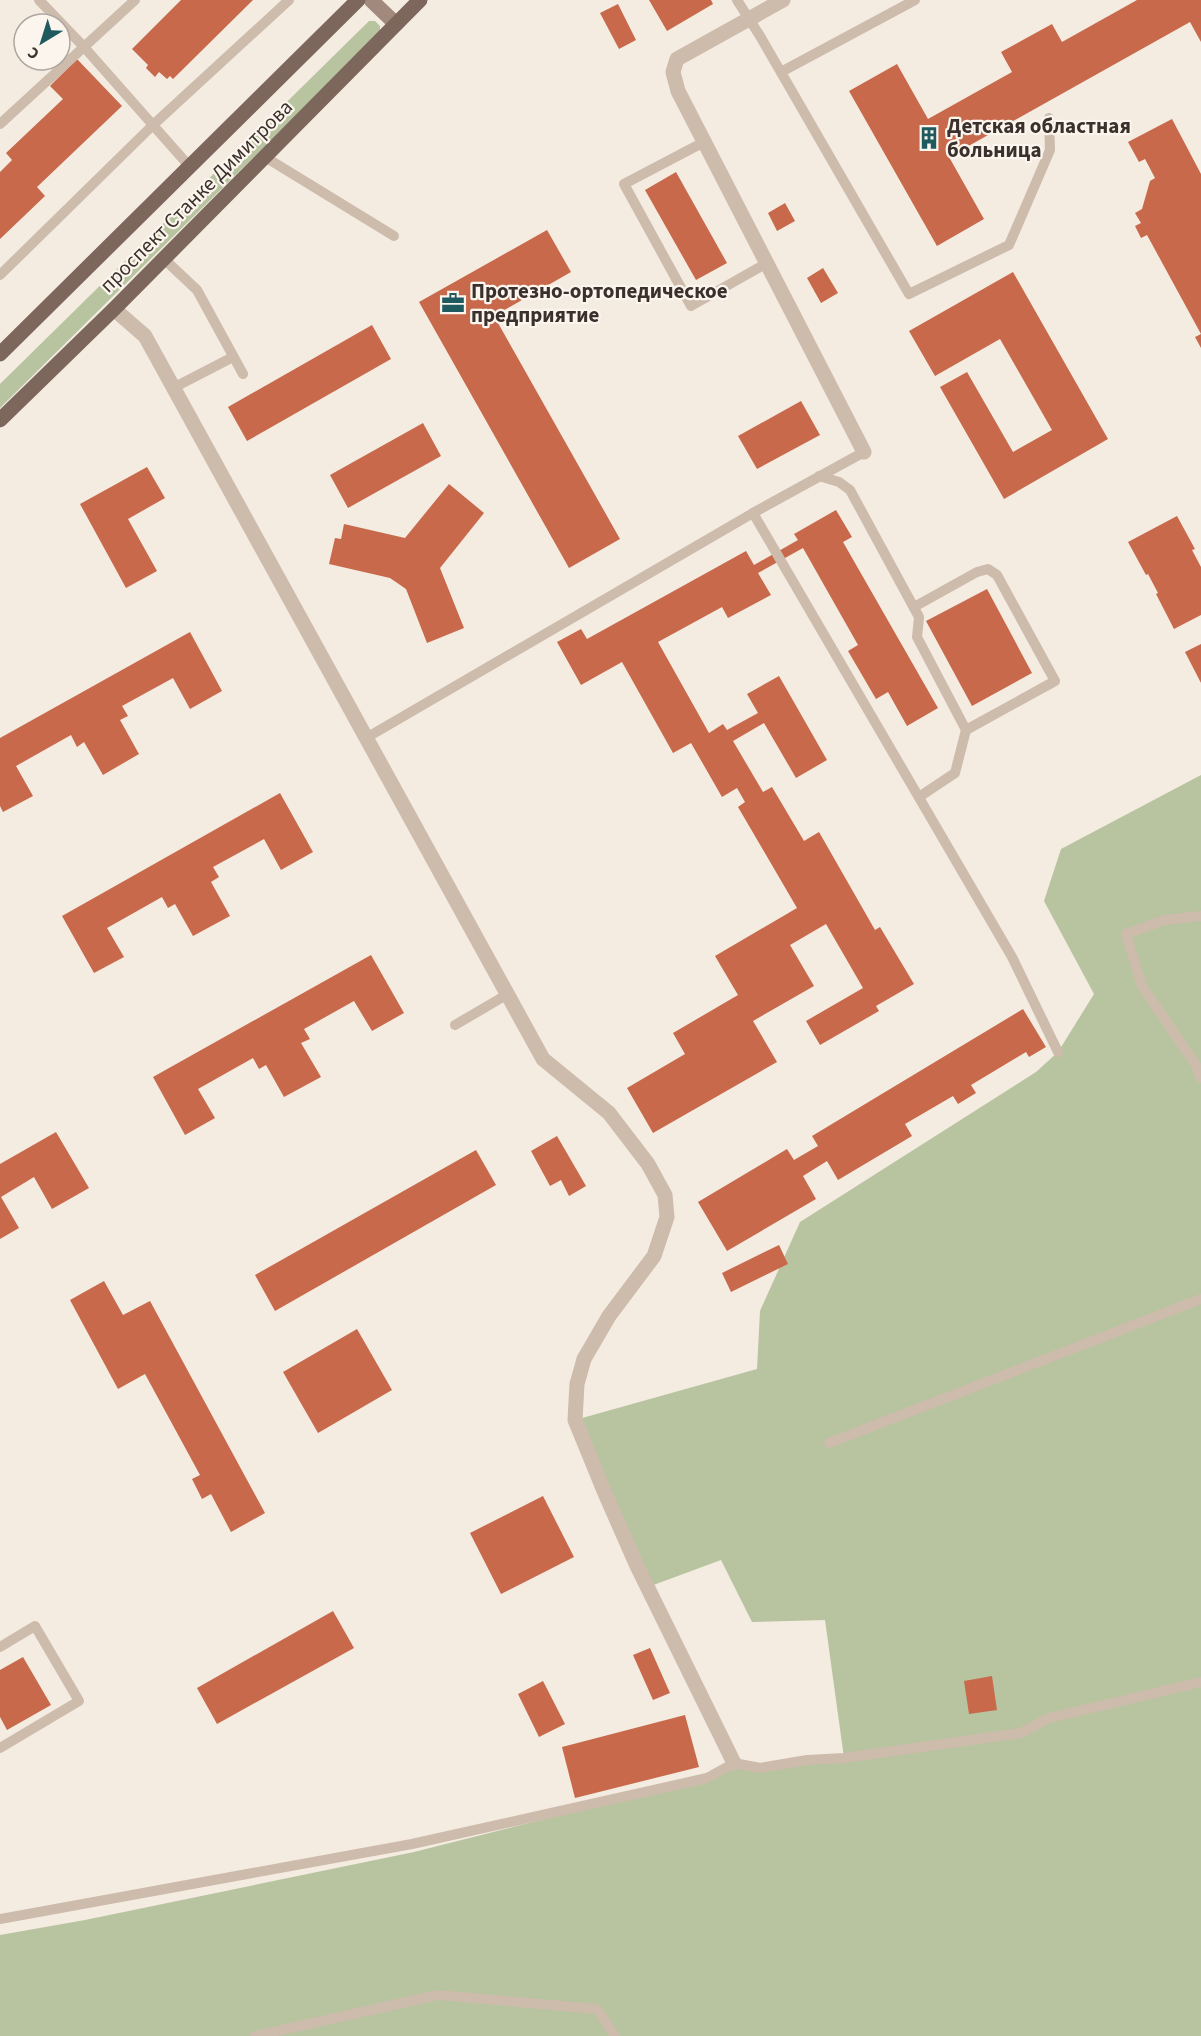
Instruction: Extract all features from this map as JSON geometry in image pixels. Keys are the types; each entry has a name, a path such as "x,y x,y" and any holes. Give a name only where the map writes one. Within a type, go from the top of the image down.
{"main road":[{"name":"проспект Станке Димитрова","path":"0,354 358,0"},
{"path":"371,0 396,24"},
{"name":"проспект Станке Димитрова","path":"0,420 164,259 420,0"}],"street":[{"path":"783,0 676,59 673,72 678,91 864,452"},
{"path":"114,309 145,336 543,1059 609,1113 648,1164 665,1195 667,1217 654,1256 609,1316 584,1359 578,1384 575,1420 638,1566 734,1763"}],"lane":[{"path":"39,0 84,47 190,167"},
{"path":"0,124 135,0"},
{"path":"0,275 153,125 289,0"},
{"path":"737,0 909,294 1009,245 1050,150 1049,118"},
{"path":"781,72 915,0"},
{"path":"704,142 624,184 691,306 767,263"},
{"path":"265,157 394,236"},
{"path":"164,259 197,290 243,374"},
{"path":"173,388 233,357"},
{"path":"366,738 753,513 864,452"},
{"path":"819,477 839,482 850,490 919,617 917,637 966,730 955,773 919,797"},
{"path":"753,513 1012,957 1058,1052"},
{"path":"914,607 977,572 988,569 997,575 1055,681 966,730"},
{"path":"1201,916 1165,920 1126,934 1142,986 1196,1065 1201,1078"},
{"path":"455,1025 508,994"},
{"path":"829,1443 1201,1299"},
{"path":"0,1647 35,1626 79,1701 0,1748"},
{"path":"0,1919 412,1844 707,1778 734,1763 760,1768 1021,1732 1049,1718 1201,1682"},
{"path":"255,2036 438,1995 597,2008 615,2036"}],"green space":[{"path":"369,21 375,21 380,26 380,32 0,408 0,384"},
{"path":"1201,775 1201,2036 0,2036 0,1935 85,1920 414,1852 707,1778 734,1763 760,1768 844,1758 825,1620 752,1622 721,1560 648,1587 575,1420 757,1369 760,1311 800,1222 1036,1072 1058,1052 1094,994 1044,901 1061,849"}],"building":[{"path":"181,0 253,0 173,79 170,76 167,79 159,72 155,77 146,68 148,65 132,49"},
{"path":"649,0 711,0 713,4 667,31"},
{"name":"Детская областная больница","path":"1137,0 1201,0 1201,42 1190,22 949,157 984,219 937,246 849,91 897,64 928,119 1012,72 1001,52 1052,24 1062,42"},
{"path":"618,4 636,40 619,49 600,13"},
{"path":"77,59 122,106 37,187 45,196 0,239 0,172 12,160 6,153 63,99 50,86 64,72 72,72 72,64"},
{"path":"1172,119 1201,174 1201,334 1147,235 1141,238 1135,226 1141,223 1135,213 1142,209 1150,181 1155,178 1145,159 1139,162 1128,142"},
{"path":"676,172 727,263 696,280 645,190"},
{"path":"785,203 795,221 777,231 768,213"},
{"path":"547,230 571,272 494,316 620,539 569,568 419,302"},
{"path":"823,268 838,293 821,303 807,278"},
{"path":"1013,272 1108,439 1004,499 940,387 967,372 1013,452 1052,430 1000,339 935,376 909,331"},
{"path":"372,325 391,359 247,441 228,407"},
{"path":"1201,334 1201,348 1195,337"},
{"path":"801,401 820,435 757,469 738,436"},
{"path":"423,423 441,456 348,508 330,475"},
{"path":"147,467 165,498 128,519 157,571 126,588 80,504"},
{"path":"449,484 484,513 440,568 464,628 427,643 406,589 390,578 329,564 335,538 341,539 344,524 405,538"},
{"path":"836,510 852,537 843,542 938,708 907,726 888,692 876,699 848,651 858,645 803,548 758,573 771,595 728,618 722,607 658,642 709,733 723,724 727,730 758,713 747,694 779,676 827,760 796,778 764,723 733,741 763,792 772,787 804,841 819,832 875,930 880,927 914,984 876,1006 879,1011 820,1045 806,1021 863,988 826,924 790,945 814,986 753,1021 777,1062 653,1133 627,1088 685,1054 673,1033 738,995 715,956 797,908 738,807 745,802 737,788 722,797 691,743 673,753 622,662 581,685 557,642 581,629 587,639 746,551 754,565 798,540 794,534"},
{"path":"1177,516 1195,549 1192,550 1201,567 1201,615 1174,629 1148,574 1146,575 1128,542"},
{"path":"987,589 1032,673 972,706 926,621"},
{"path":"190,632 222,691 190,709 173,678 122,706 128,716 120,720 139,754 103,775 84,742 77,747 71,735 16,766 33,796 3,812 0,806 0,738"},
{"path":"1201,644 1201,683 1185,652"},
{"path":"280,793 313,852 281,870 264,839 213,867 219,877 211,882 230,916 193,936 175,904 168,908 162,897 107,928 124,957 94,973 62,916"},
{"path":"371,955 404,1013 372,1031 354,1001 304,1029 310,1039 301,1043 321,1077 284,1097 266,1065 259,1069 253,1058 198,1089 215,1118 185,1135 153,1077"},
{"path":"1023,1009 1046,1047 1029,1057 1026,1052 971,1085 976,1093 958,1104 953,1096 905,1124 912,1136 838,1180 827,1161 803,1176 816,1199 727,1251 698,1202 787,1149 794,1160 818,1146 812,1136"},
{"path":"56,1132 89,1188 52,1209 34,1177 1,1197 19,1228 0,1239 0,1164"},
{"path":"557,1136 586,1186 569,1196 561,1180 550,1186 531,1151"},
{"path":"476,1150 496,1185 275,1311 255,1275"},
{"path":"779,1245 788,1264 731,1292 722,1273"},
{"path":"104,1281 123,1315 150,1301 265,1513 231,1532 211,1494 202,1499 192,1479 200,1475 145,1374 118,1389 70,1300"},
{"path":"357,1329 392,1390 318,1433 283,1372"},
{"path":"543,1496 574,1557 501,1594 470,1533"},
{"path":"333,1611 354,1648 217,1724 197,1688"},
{"path":"650,1648 670,1693 653,1700 633,1655"},
{"path":"23,1657 51,1705 7,1730 0,1717 0,1670"},
{"path":"992,1676 997,1710 969,1714 964,1681"},
{"path":"543,1681 565,1724 539,1737 518,1694"},
{"path":"685,1715 699,1767 575,1798 562,1747"}],"place":[{"name":"Детская областная больница","path":"929,138"},
{"name":"Протезно-ортопедическое предприятие","path":"453,303"}]}
